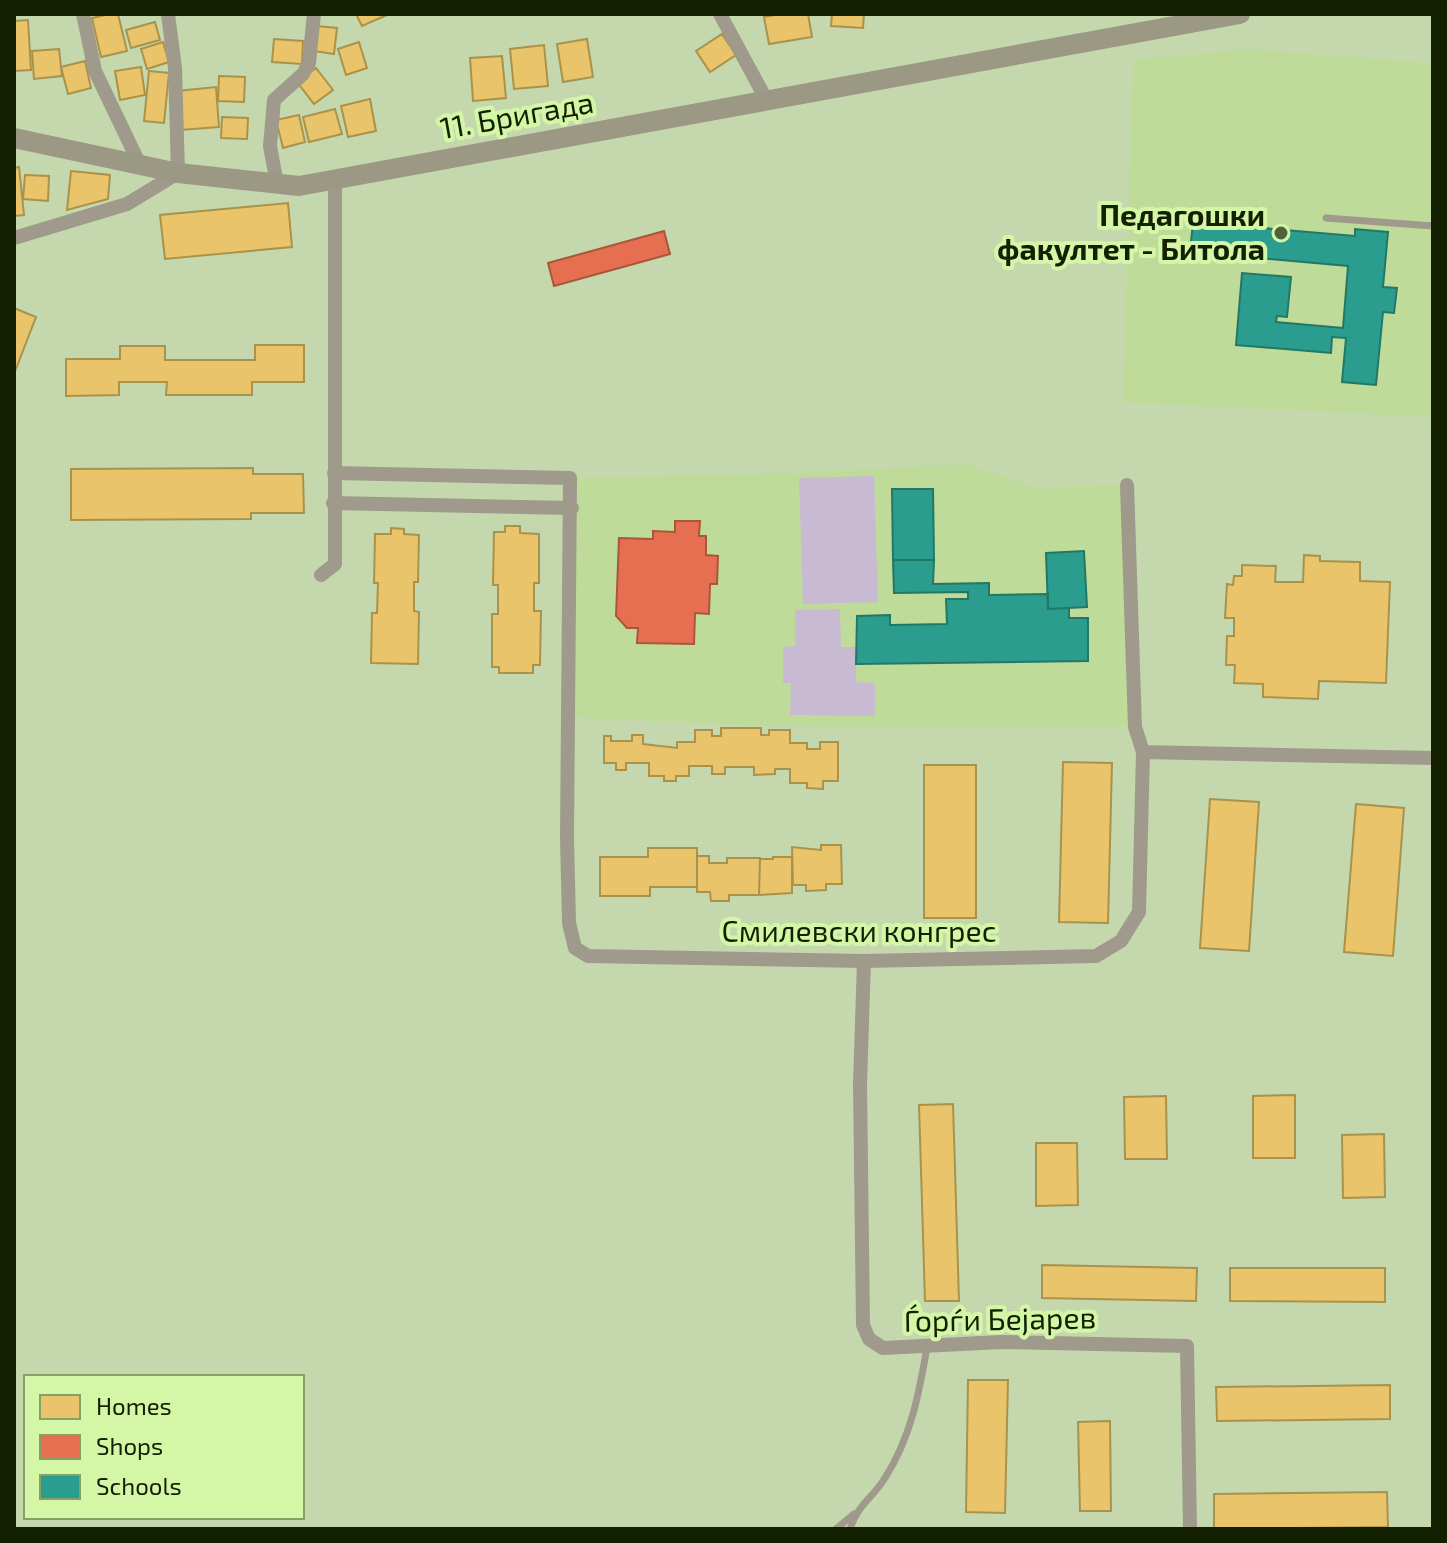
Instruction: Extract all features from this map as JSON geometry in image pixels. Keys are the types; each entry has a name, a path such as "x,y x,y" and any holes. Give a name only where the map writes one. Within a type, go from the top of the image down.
{"main road":[{"name":"11. Бригада","path":"14,138 178,173 299,186 767,101 1179,19 1240,14"}],"street":[{"path":"83,14 95,71 140,165"},
{"path":"14,238 127,204 178,173 175,68 168,14"},
{"path":"277,184 270,146 274,100 303,74 309,63 314,14"},
{"path":"720,14 767,101"},
{"path":"321,575 335,564 335,179"},
{"name":"Смилевски конгрес","path":"334,473 570,478 567,837 569,923 575,948 588,956 864,961 1096,956 1121,941 1139,912 1143,752 1135,727 1127,485"},
{"path":"333,503 572,508"},
{"path":"1143,752 1433,758"},
{"name":"Ѓорѓи Бејарев","path":"864,961 860,1084 863,1325 869,1339 883,1348 1001,1342 1187,1346 1190,1529"}],"lane":[{"path":"1326,218 1433,226"},
{"path":"836,1529 885,1479 904,1442 917,1408 928,1346"},
{"path":"850,1529 855,1512"}],"shaded area":[{"name":"Педагошки факултет - Битола","path":"1248,49 1433,63 1433,417 1123,402 1133,60"},
{"path":"967,464 1034,487 1127,485 1135,727 772,726 568,717 570,478 776,474"},
{"path":"874,476 878,602 803,604 799,478"},
{"path":"840,609 841,647 856,647 856,682 875,683 875,716 790,715 791,683 783,683 783,647 795,646 795,610"}],"building: Homes":[{"path":"118,14 127,51 101,57 92,18"},
{"path":"356,14 387,14 387,15 362,26"},
{"path":"808,14 812,37 769,44 764,17"},
{"path":"832,14 864,14 863,28 831,26"},
{"path":"28,20 31,70 14,71 14,21"},
{"path":"155,22 160,40 131,48 126,30"},
{"path":"317,26 337,28 334,54 314,51"},
{"path":"722,34 736,55 710,72 696,51"},
{"path":"274,39 303,41 302,64 272,62"},
{"path":"587,39 593,77 563,82 557,44"},
{"path":"163,42 169,62 147,69 141,49"},
{"path":"359,42 367,68 346,75 338,49"},
{"path":"544,45 548,86 514,89 510,49"},
{"path":"59,49 62,76 34,79 32,51"},
{"path":"502,56 506,98 473,101 470,58"},
{"path":"85,61 91,88 68,94 61,67"},
{"path":"141,67 145,95 120,100 115,71"},
{"path":"316,68 333,90 314,104 297,82"},
{"path":"149,71 169,73 164,123 144,121"},
{"path":"219,76 245,77 244,102 218,101"},
{"path":"216,87 219,127 180,130 177,91"},
{"path":"370,99 376,131 348,137 341,106"},
{"path":"335,109 342,134 309,142 303,117"},
{"path":"299,115 305,142 283,148 276,120"},
{"path":"222,117 248,118 247,139 221,138"},
{"path":"19,167 24,215 14,216 14,168"},
{"path":"71,171 110,175 108,199 67,210"},
{"path":"25,175 49,176 48,201 23,199"},
{"path":"288,203 292,247 165,259 160,215"},
{"path":"14,308 36,317 14,374"},
{"path":"255,345 304,345 304,382 252,382 252,395 166,395 167,382 119,382 119,395 66,396 66,359 120,359 120,346 165,346 165,360 255,360"},
{"path":"253,468 253,474 303,474 304,513 251,513 251,519 71,520 71,469"},
{"path":"505,526 520,526 520,533 539,534 539,583 534,583 534,611 541,611 540,665 533,665 533,673 499,673 499,667 492,667 492,614 498,614 498,585 493,585 494,532 505,532"},
{"path":"391,528 404,529 404,534 419,535 418,582 414,582 414,611 419,612 418,664 371,663 372,613 377,613 378,583 374,583 375,534 391,534"},
{"path":"1304,555 1320,556 1320,561 1360,562 1360,581 1390,582 1386,683 1319,681 1318,699 1263,697 1263,684 1234,683 1235,665 1226,665 1227,636 1234,636 1234,618 1225,618 1227,584 1233,585 1234,576 1242,576 1242,565 1276,566 1275,582 1303,582"},
{"path":"721,728 761,728 761,735 769,735 769,730 790,730 790,743 807,743 807,749 820,749 820,742 838,742 838,781 823,781 823,789 807,788 807,783 790,783 790,769 775,769 775,774 754,775 754,767 725,767 725,774 712,774 712,766 689,766 689,776 676,776 676,781 664,781 664,776 649,776 649,763 626,763 626,770 616,770 616,763 604,763 604,736 611,736 611,741 632,741 632,735 643,735 643,744 677,748 677,742 695,742 695,730 712,730 712,736 721,736"},
{"path":"1063,762 1112,763 1108,923 1059,922"},
{"path":"924,765 976,765 976,918 924,918"},
{"path":"1210,799 1259,802 1249,951 1200,948"},
{"path":"1356,804 1404,808 1393,956 1344,952"},
{"path":"821,845 841,845 842,884 826,884 826,890 806,891 806,885 793,885 792,847 821,850"},
{"path":"648,848 697,848 697,887 650,887 650,896 600,896 600,857 648,857"},
{"path":"697,856 709,856 709,863 727,863 727,858 760,858 759,895 729,895 729,901 711,901 710,892 697,892"},
{"path":"792,857 792,893 759,895 760,859"},
{"path":"1295,1095 1295,1158 1253,1158 1253,1096"},
{"path":"1166,1096 1167,1159 1125,1159 1124,1097"},
{"path":"953,1104 959,1301 925,1301 919,1105"},
{"path":"1384,1134 1385,1197 1343,1198 1342,1135"},
{"path":"1036,1143 1077,1143 1078,1205 1036,1206"},
{"path":"1042,1265 1197,1268 1196,1301 1042,1298"},
{"path":"1230,1268 1385,1268 1385,1302 1230,1301"},
{"path":"968,1380 1008,1380 1005,1513 966,1512"},
{"path":"1390,1385 1390,1419 1217,1421 1216,1387"},
{"path":"1110,1421 1111,1511 1080,1511 1078,1422"},
{"path":"1387,1492 1388,1527 1214,1529 1214,1494"}],"building: Shops":[{"path":"664,231 670,254 554,286 548,263"},
{"path":"675,521 700,521 699,536 706,536 706,555 718,556 717,584 710,584 709,614 695,613 694,644 637,643 638,628 627,628 616,616 619,538 653,539 653,531 675,532"}],"building: Schools":[{"path":"1193,222 1355,236 1355,229 1388,232 1383,287 1397,288 1394,313 1383,312 1376,385 1342,382 1346,338 1332,337 1331,353 1236,345 1242,273 1291,277 1287,317 1277,316 1276,322 1343,328 1348,266 1190,252"},
{"path":"892,489 933,489 934,560 893,560"},
{"path":"1084,551 1087,607 1048,609 1046,553"},
{"path":"893,560 934,560 933,584 989,583 989,595 1048,594 1048,609 1069,608 1069,618 1088,618 1088,661 856,664 857,616 890,615 890,625 947,624 946,599 968,599 968,592 894,593"}],"place":[{"name":"Педагошки факултет - Битола","path":"1281,233"}]}
